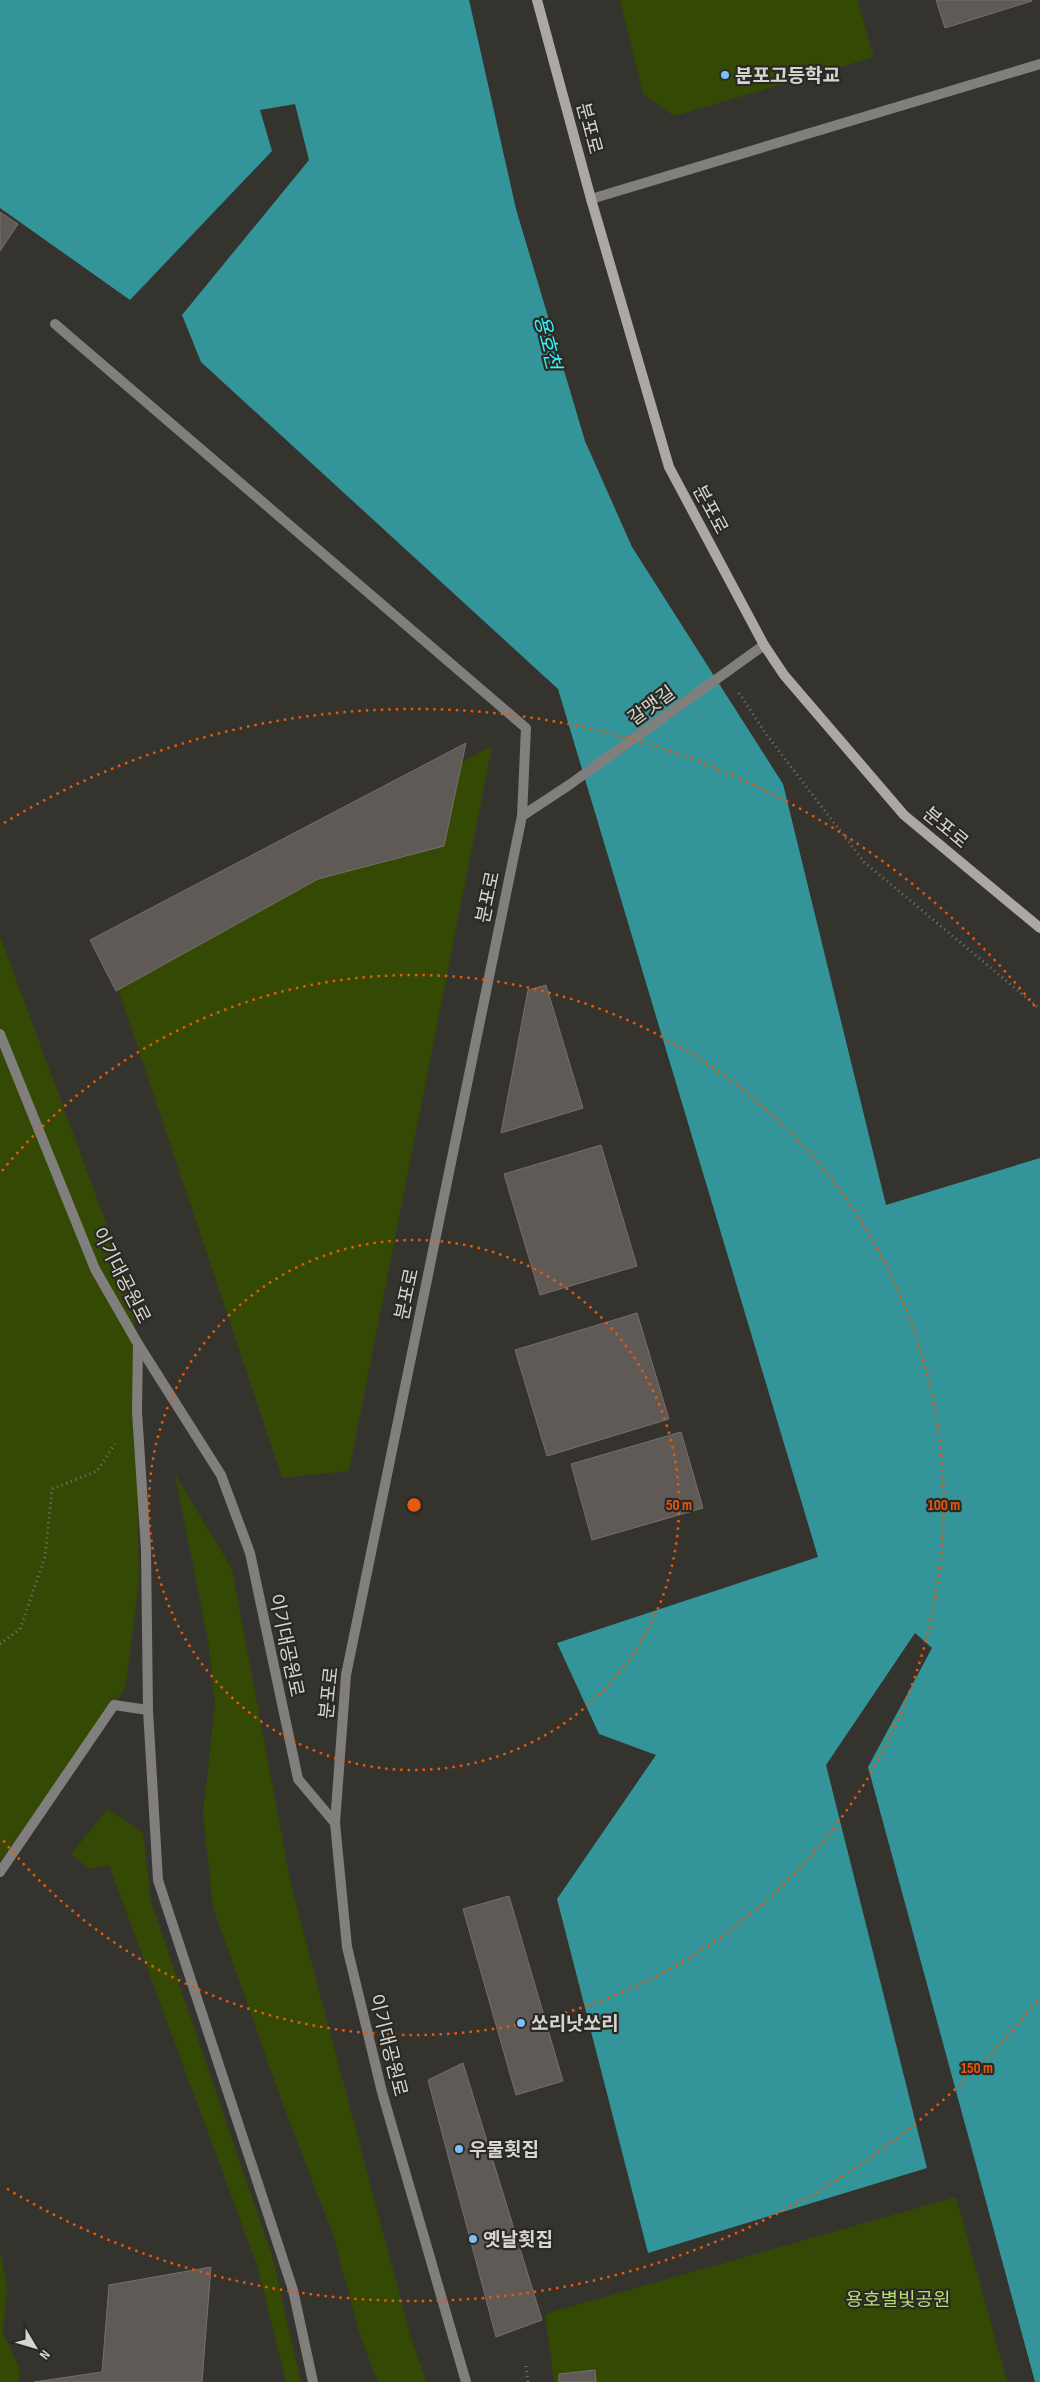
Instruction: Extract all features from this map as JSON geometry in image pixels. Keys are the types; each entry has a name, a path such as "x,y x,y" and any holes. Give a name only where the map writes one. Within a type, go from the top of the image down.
{"main road":[{"name":"분포로","path":"537,0 591,199 669,467 764,645 784,675 904,815 1040,928"}],"street":[{"path":"591,199 1040,64"},
{"name":"분포로","path":"55,324 526,728 522,816 346,1675 335,1823"},
{"name":"갈맷길","path":"522,816 764,645"},
{"name":"이기대공원로","path":"0,1034 95,1269 138,1344 221,1474 250,1553 298,1779 335,1823 347,1947 382,2092 466,2382"},
{"path":"138,1344 137,1412 146,1550 148,1710 158,1880 293,2290 313,2382"},
{"path":"0,1872 114,1706 148,1710"}],"path":[{"path":"726,673 766,734 864,862 1040,1008"},
{"path":"0,1644 20,1628 45,1557 52,1489 97,1471 137,1412"},
{"path":"526,2366 528,2382"}],"green space":[{"name":"분포고등학교","path":"620,0 857,0 874,57 674,116 643,94"},
{"path":"492,746 349,1471 282,1478 106,952"},
{"path":"0,936 134,1298 139,1583 125,1688 0,1861"},
{"path":"175,1474 232,1569 291,1885 411,2338 426,2382 378,2382 359,2332 334,2237 285,2110 213,1907 203,1815 215,1703 208,1640"},
{"path":"108,1809 143,1833 151,1902 272,2256 301,2382 286,2382 258,2268 109,1865 89,1869 71,1854"},
{"name":"용호별빛공원","path":"956,2197 1007,2382 554,2382 545,2314"},
{"path":"0,2250 7,2287 3,2333 19,2367 19,2382 0,2382"}],"water":[{"name":"용호천","path":"0,0 469,0 516,209 585,441 632,547 783,784 886,1205 1040,1158 1040,2382 1035,2382 868,1767 932,1648 915,1633 826,1765 927,2168 648,2253 557,1899 656,1755 599,1734 557,1643 818,1557 558,689 201,362 182,315 309,160 295,104 260,110 272,151 130,300 0,208"}],"building":[{"path":"936,0 1031,0 1032,1 945,28"},
{"path":"0,212 18,224 0,251"},
{"path":"466,743 444,846 318,879 116,991 90,940"},
{"path":"546,985 583,1108 501,1133 528,990"},
{"path":"601,1145 637,1266 540,1295 504,1174"},
{"path":"637,1313 669,1419 547,1456 515,1350"},
{"path":"681,1432 703,1508 592,1540 571,1464"},
{"name":"쏘리낫쏘리","path":"509,1896 563,2081 516,2095 463,1909"},
{"path":"463,2063 542,2320 496,2337 428,2080"},
{"path":"211,2267 202,2382 34,2382 102,2372 109,2285"},
{"path":"595,2370 596,2382 559,2382 559,2374"}],"place":[{"name":"분포고등학교","path":"725,75"},
{"name":"쏘리낫쏘리","path":"521,2023"},
{"name":"우물횟집","path":"459,2149"},
{"name":"옛날횟집","path":"473,2239"}]}
